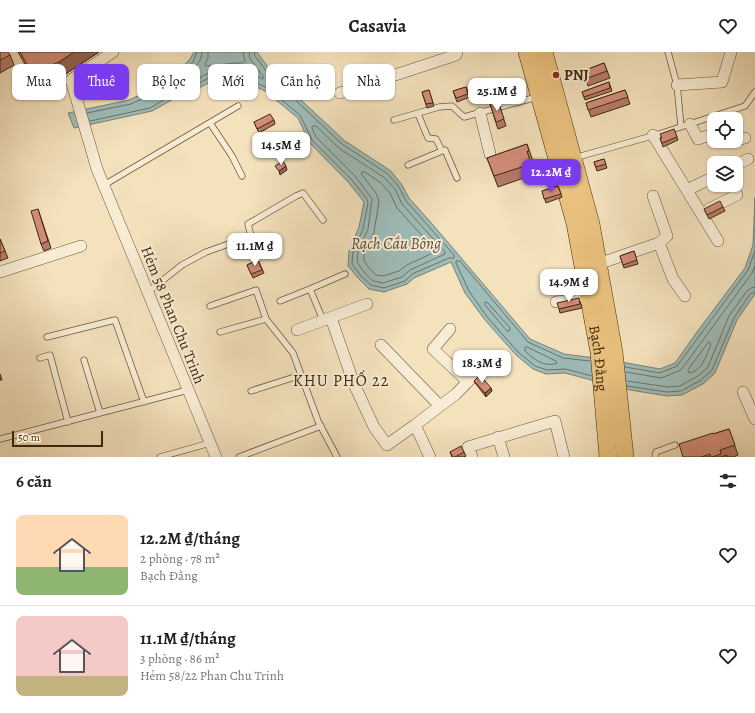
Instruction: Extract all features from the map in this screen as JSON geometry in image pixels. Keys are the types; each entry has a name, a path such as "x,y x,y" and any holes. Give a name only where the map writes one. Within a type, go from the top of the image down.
{"main road":[{"name":"Bạch Đằng","path":"527,52 575,224 589,297 606,352"},
{"name":"Bạch Đằng","path":"544,52 591,224 598,264 611,398 625,457"},
{"name":"Bạch Đằng","path":"608,457 611,398"}],"street":[{"name":"Hẻm 58 Phan Chu Trinh","path":"113,52 71,80 94,159 216,457"},
{"path":"340,93 456,55 457,52"},
{"path":"677,85 722,82 731,52"},
{"path":"480,113 490,154"},
{"path":"686,125 698,139 707,136"},
{"path":"653,135 718,241"},
{"path":"743,162 748,159"},
{"path":"687,190 707,180"},
{"path":"701,212 737,195"},
{"path":"598,264 659,243 667,236 653,196"},
{"path":"659,243 673,279 685,296"},
{"path":"0,272 81,246"},
{"path":"556,302 589,297"},
{"path":"297,330 367,304"},
{"path":"327,319 374,427 387,445 456,394 484,365"},
{"path":"450,329 433,350 468,382"},
{"path":"381,345 440,406"},
{"path":"743,392 755,419"},
{"path":"472,457 468,447 555,421 564,457"},
{"path":"415,425 430,457"},
{"path":"498,437 504,457"}],"lane":[{"path":"668,52 686,125"},
{"path":"574,158 745,106 755,92"},
{"path":"394,120 439,107 452,106 464,117 540,97"},
{"path":"104,184 238,106"},
{"path":"418,114 428,138 436,139 442,151"},
{"path":"210,123 232,156 242,176"},
{"path":"408,165 446,150 457,178"},
{"path":"148,292 182,265 206,252 251,236 248,224 303,193 323,220"},
{"path":"280,301 345,274"},
{"path":"310,289 327,319"},
{"path":"210,306 256,290 266,319 293,353 321,426 337,457"},
{"path":"220,332 266,319"},
{"path":"47,337 115,320 144,402"},
{"path":"40,358 50,355 68,422"},
{"path":"84,360 100,413"},
{"path":"251,391 301,375"},
{"path":"0,440 188,390"},
{"path":"239,457 321,426"},
{"path":"160,457 210,443"},
{"path":"656,457 656,452 675,444"}],"water":[{"name":"Rạch Cầu Bông","path":"194,52 257,52 266,64 266,92 258,88 258,64 208,64 208,83 200,87 200,64 185,64"},
{"name":"Rạch Cầu Bông","path":"137,96 137,100 172,100 152,111 74,128 68,113 129,100"},
{"name":"Rạch Cầu Bông","path":"276,100 301,100 345,141 391,171 402,185 409,198 530,339 564,354 660,369 675,363 745,268 753,245 755,197 755,294 737,320 715,373 703,384 682,395 667,396 624,389 565,373 546,374 533,369 516,355 485,320 465,293 451,262 414,278 407,284 384,292 369,289 358,278 348,266 349,251 359,227 364,202 348,182 309,142 298,118"}],"building":[{"path":"0,52 8,52 10,55 0,60"},
{"path":"20,52 74,52 54,64 27,64"},
{"path":"604,63 607,71 585,79 583,71"},
{"path":"609,82 610,88 584,97 582,92"},
{"path":"466,87 468,94 456,98 453,91"},
{"path":"429,90 433,103 426,104 422,92"},
{"path":"625,90 628,97 588,110 586,103"},
{"path":"498,101 504,119 496,122 490,104"},
{"path":"270,114 274,120 257,129 254,122"},
{"path":"674,129 677,137 662,143 660,134"},
{"path":"527,144 529,151 527,151 531,164 494,176 487,158"},
{"path":"604,159 606,164 596,167 594,162"},
{"path":"283,161 286,166 279,171 275,166"},
{"path":"558,186 561,194 544,199 542,191"},
{"path":"720,201 723,207 707,215 704,209"},
{"path":"38,209 48,241 41,244 31,211"},
{"path":"0,239 5,251 0,253"},
{"path":"634,251 637,260 623,265 620,256"},
{"path":"258,260 262,270 251,274 247,265"},
{"path":"579,298 580,304 559,309 557,303"},
{"path":"480,375 491,388 485,393 474,381"},
{"path":"729,429 735,445 720,450 721,454 712,457 710,454 701,457 683,457 679,444"},
{"path":"461,446 464,452 453,457 450,452"}],"place":[{"name":"PNJ","path":"556,75"}],"district":[{"name":"KHU PHỐ 22","path":"341,380"}]}
